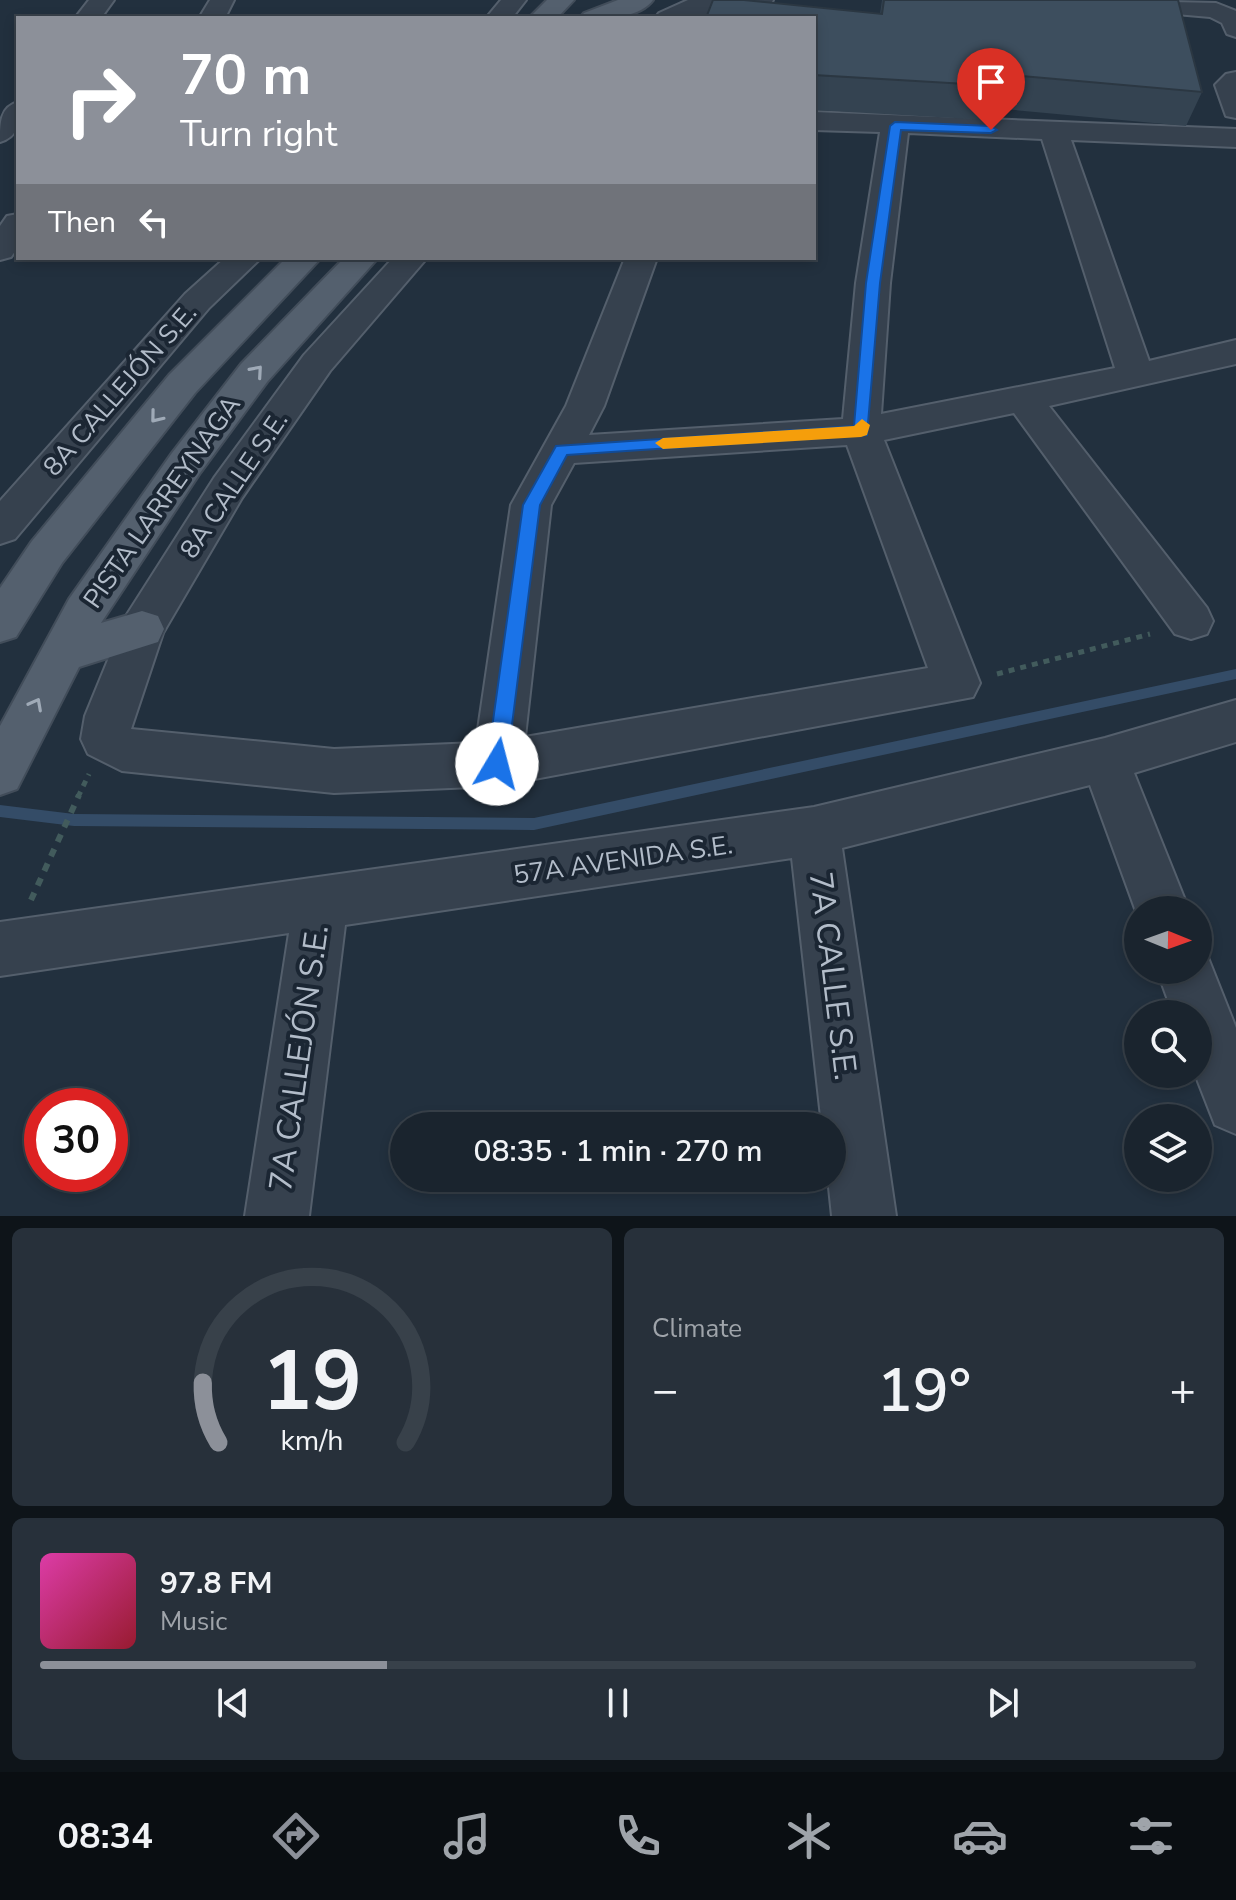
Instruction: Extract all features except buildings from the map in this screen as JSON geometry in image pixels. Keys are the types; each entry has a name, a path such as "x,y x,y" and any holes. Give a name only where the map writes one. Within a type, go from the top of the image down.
{"main road":[{"path":"588,16 605,0"},
{"path":"598,16 641,0"},
{"name":"PISTA LARREYNAGA","path":"0,624 47,552 182,384 303,260"},
{"name":"PISTA LARREYNAGA","path":"0,773 85,611 194,452 254,373 360,260"},
{"path":"63,653 142,629"}],"street":[{"path":"90,16 102,0"},
{"path":"501,16 514,0"},
{"path":"672,16 708,0"},
{"path":"1096,0 1216,10 1233,19 1236,29"},
{"path":"711,16 736,8 771,6"},
{"path":"816,121 1054,132 1235,133 1229,85 1236,80"},
{"path":"0,133 16,113"},
{"path":"640,260 585,406 531,505 497,764 957,683 861,431 873,283 895,126"},
{"path":"1054,132 1136,376"},
{"path":"0,250 16,226"},
{"name":"8A CALLEJÓN S.E.","path":"0,528 197,301 243,260"},
{"name":"8A CALLE S.E.","path":"409,260 317,363 228,488 142,629 109,716 105,739 122,750 334,771 497,764"},
{"path":"561,450 861,431 1136,376 1236,352"},
{"path":"1023,398 1191,621"},
{"name":"57A AVENIDA S.E.","path":"3,956 321,901 814,831 1105,760 1236,721"},
{"path":"1105,760 1157,896"},
{"name":"7A CALLE S.E.","path":"814,831 864,1216"},
{"name":"7A CALLEJÓN S.E.","path":"277,1216 321,901"},
{"path":"1190,984 1236,1104"}],"path":[{"path":"957,683 1105,648 1191,621"},
{"path":"49,862 85,782"}],"waterway":[{"path":"0,811 74,820 534,824 1236,674"}],"slow traffic":[{"path":"663,443 861,431 862,425"}],"route":[{"path":"497,764 531,505 561,450 861,431 873,283 895,126 991,130"}]}
